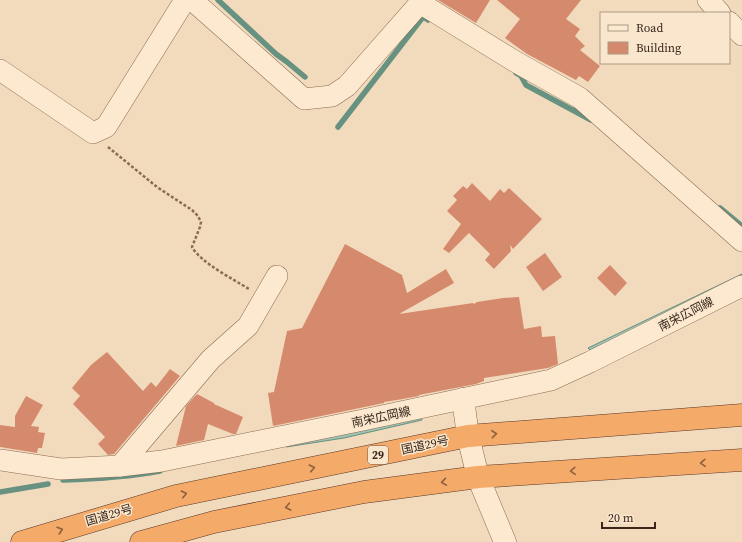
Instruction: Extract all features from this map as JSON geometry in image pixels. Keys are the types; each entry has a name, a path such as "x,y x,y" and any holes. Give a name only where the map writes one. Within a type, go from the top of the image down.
{"highway":[{"name":"国道29号","path":"22,542 176,496 468,436 742,415"},
{"path":"141,542 214,522 364,492 478,477 742,460"}],"street":[{"path":"0,70 93,133 106,127 185,0"},
{"path":"192,0 304,99 332,96 347,86 421,2 516,62 580,98 742,240"},
{"path":"708,0 719,12"},
{"path":"730,23 742,35"},
{"path":"120,466 211,359 248,326 277,276"},
{"name":"南栄広岡線","path":"0,460 61,469 120,466 162,461 463,400 551,380 742,286"},
{"path":"463,400 468,436 478,477 506,542"}],"path":[{"path":"93,133 111,151 139,174 156,187 192,210 198,216 201,222 192,247 195,253 220,271 265,297"}],"shaded area":[{"path":"742,274 742,277 590,350 588,348"},
{"path":"420,415 422,420 344,438 286,447 284,442"}],"building":[{"path":"438,0 490,0 476,23"},
{"path":"497,0 581,0 566,19 580,29 575,36 585,46 580,50 600,66 588,82 579,76 576,80 527,54 505,38 520,19"},
{"path":"472,183 490,201 500,189 504,193 509,188 542,219 513,249 510,245 511,251 494,269 485,260 490,254 469,233 449,253 443,249 461,224 447,211 457,200 453,196 463,186 467,189"},
{"path":"345,244 402,275 407,293 446,269 454,283 399,314 474,304 477,302 503,298 519,297 524,329 541,326 542,337 555,336 558,364 548,368 484,378 484,381 476,384 273,426 268,393 274,392 287,331 302,328"},
{"path":"545,253 562,277 543,291 526,267"},
{"path":"610,265 627,283 615,296 597,278"},
{"path":"107,352 143,391 151,382 156,387 170,369 180,376 114,454 108,455 98,444 105,437 73,404 80,396 72,388 91,365"},
{"path":"197,394 214,404 243,417 236,434 208,424 204,440 176,446 186,406"},
{"path":"26,396 43,405 31,426 39,427 38,432 45,433 42,448 38,448 37,453 0,447 0,425 15,427 15,416"}],"waterway":[{"path":"218,0 276,54 305,77"},
{"path":"338,127 423,17 428,20"},
{"path":"516,73 521,76 526,85 591,120"},
{"path":"720,208 742,226"},
{"path":"63,480 136,475 160,471"},
{"path":"0,492 48,484"}]}
